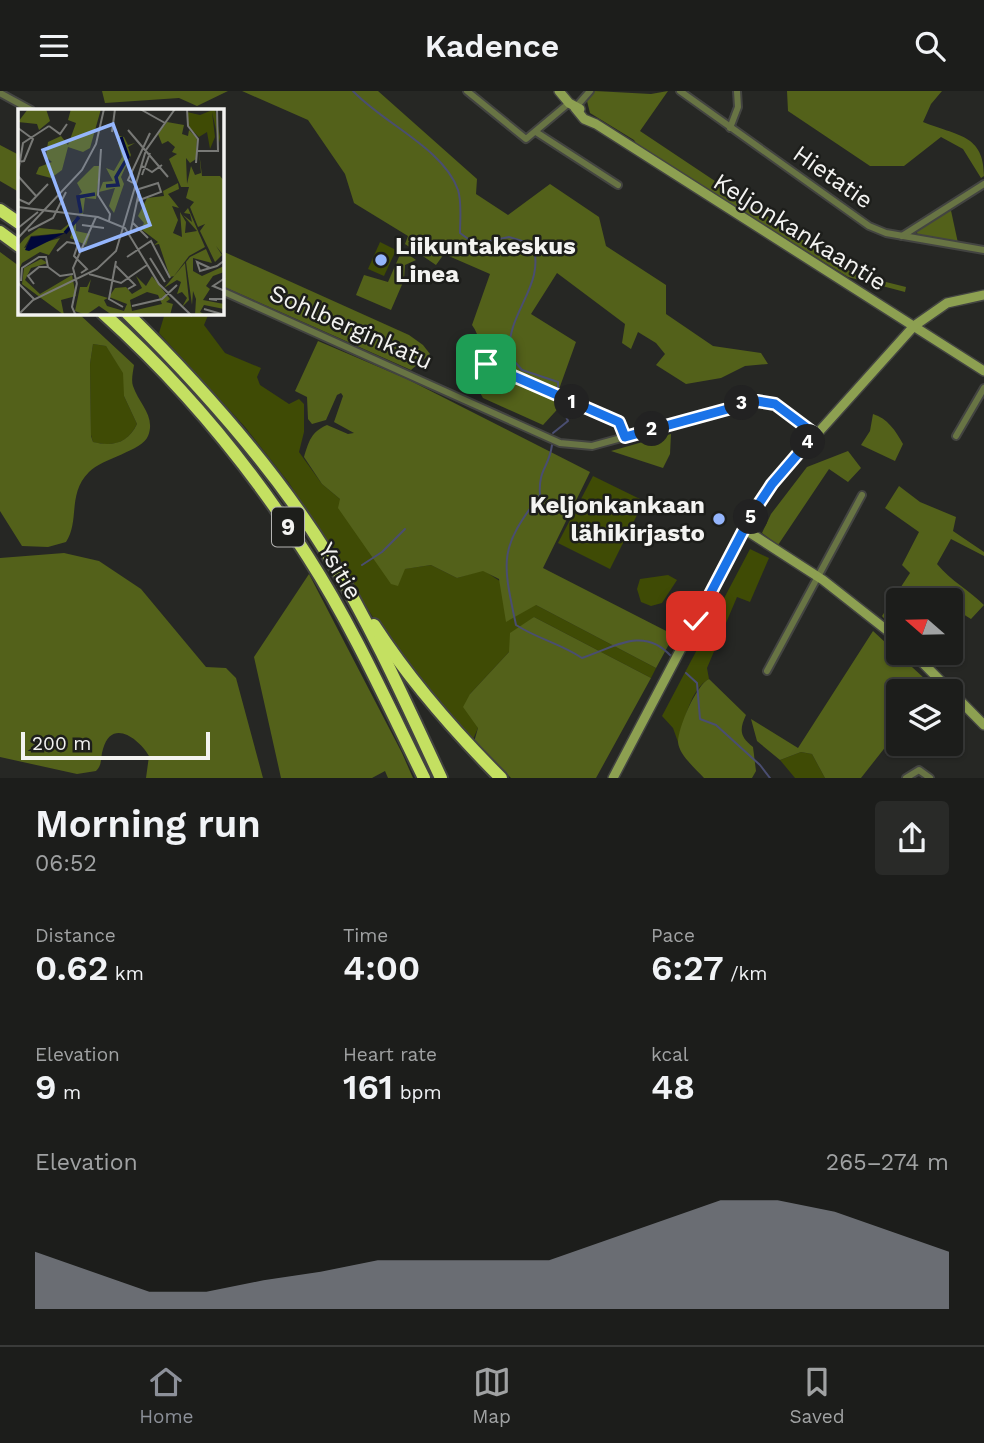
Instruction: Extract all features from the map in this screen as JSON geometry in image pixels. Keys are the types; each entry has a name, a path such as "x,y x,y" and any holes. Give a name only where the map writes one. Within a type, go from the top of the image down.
{"highway":[{"path":"0,210 18,222"},
{"path":"0,232 18,245"},
{"name":"Ysitie","path":"105,315 174,381 280,515 361,648 424,778"},
{"name":"Ysitie","path":"129,315 192,378 232,424 328,555 392,674 441,778"},
{"path":"328,555 405,674 443,719 501,778"}],"main road":[{"name":"Keljonkankaantie","path":"551,91 581,109 596,124 984,371"},
{"name":"Keljonkankaantie","path":"558,91 572,105"},
{"path":"613,778 744,529 772,484 914,327 947,303 984,295"},
{"path":"744,529 817,576 886,630"},
{"path":"925,665 984,725"}],"street":[{"path":"467,91 526,139 590,91"},
{"name":"Hietatie","path":"680,91 856,218 886,233 984,250"},
{"path":"730,128 738,107 737,91"},
{"path":"0,93 29,109"},
{"path":"536,132 618,185"},
{"path":"902,236 984,184"},
{"name":"Sohlberginkatu","path":"224,292 560,443 579,447 757,401 775,404 815,434"},
{"path":"472,342 477,356 487,365 619,422 625,437"},
{"path":"957,436 984,388"},
{"path":"767,671 862,495"},
{"path":"906,778 914,771 928,775"}],"green space":[{"path":"102,91 228,91 197,106 179,98 105,103"},
{"path":"242,91 378,91 477,179 476,194 508,215 550,184 599,217 606,246 666,285 666,314 713,346 761,353 768,364 745,366 721,378 686,384 656,365 665,354 656,343 638,332 631,349 622,343 625,324 557,273 531,314 576,342 558,392 489,361 472,325 490,274 444,254 436,265 405,244 408,236 354,203 345,174 308,120"},
{"path":"595,91 651,94 668,91 640,131 854,274 906,287 905,292 848,277 639,148 634,140 590,113 587,101"},
{"path":"787,91 942,91 931,104 923,122 957,134 974,144 983,162 984,176 981,178 963,149 941,137 904,166 870,166 788,111"},
{"path":"0,145 18,154 18,191 0,181"},
{"path":"950,206 958,243 919,238 916,230"},
{"name":"Liikuntakeskus Linea","path":"380,242 396,250 384,276 368,269"},
{"path":"402,250 416,260 405,265 404,280 391,310 356,295 364,275 388,282"},
{"path":"0,252 18,265 18,315 80,315 134,365 133,386 150,422 148,436 144,441 95,467 82,480 66,542 48,547 22,546 0,511","holes":["93,344 106,346 123,373 124,396 137,424 129,436 119,442 93,442 90,364"]},
{"path":"224,252 409,335 430,354 411,370 224,287"},
{"path":"164,315 208,315 204,325 225,353 261,368 257,377 260,385 289,404 299,399 304,404 304,432 299,452 322,484 340,499 398,585 404,569 431,565 457,578 483,570 536,605 656,668 651,678 534,617 509,652 470,694 478,728 471,744 396,654 289,483 245,427 159,333"},
{"path":"318,341 407,379 590,472 543,568 674,635 656,668 536,605 506,622 499,579 483,571 457,578 431,565 405,569 398,586 391,584 338,508 340,499 322,484 304,457 311,438 327,425 348,434 354,433 334,422 343,396 341,393 337,395 326,420 312,424 308,419 307,397 295,391"},
{"path":"93,344 106,346 124,373 124,396 137,424 129,436 113,444 93,442 91,435 90,364"},
{"path":"462,360 476,361 565,401 543,425 483,398"},
{"path":"873,414 891,426 903,444 895,461 861,445 870,431"},
{"path":"671,434 670,454 663,468 611,451"},
{"path":"848,451 861,468 848,482 829,469 778,545 762,533 771,514 807,467"},
{"path":"593,476 644,501 610,569 558,543"},
{"path":"899,486 920,502 956,517 953,531 984,552 984,556 951,539 937,564 984,605 971,619 963,614 963,588 900,588 910,573 902,565 919,532 885,508"},
{"path":"750,549 769,558 750,602 737,597 707,668 709,679 692,698 678,742 673,728 662,716"},
{"path":"64,553 99,561 141,589 206,667 226,668 236,678 263,778 146,778 149,756 139,743 119,733 107,740 96,771 77,774 0,757 0,558"},
{"path":"309,574 413,778 388,778 385,771 372,778 281,778 254,657"},
{"path":"668,575 677,580 662,603 651,606 641,602 637,589 640,579"},
{"path":"534,617 651,678 596,778 511,778 474,742 478,728 463,707 470,694 509,652 510,633"},
{"path":"873,631 886,643 886,665 910,665 925,679 886,679 886,746 861,778 825,778 812,754 801,752 780,760 757,741 751,719 798,748"},
{"path":"709,679 746,715 742,733 753,747 756,771 752,778 704,778 681,752 678,742 684,717 699,689"},
{"path":"801,752 812,754 825,778 795,778 780,760"}],"waterway":[{"path":"353,91 440,161 458,190 460,233 475,244 509,237 532,244 535,255 534,276 513,327 508,354 522,370 558,382 558,391"},
{"path":"553,433 568,421 559,400"},
{"path":"552,445 542,474 540,495 517,529 507,555 508,584 516,625 582,658 616,645 639,640 650,642 671,656"},
{"path":"362,565 382,552 405,529"},
{"path":"686,673 697,683 700,719 716,725 760,765 770,778"}],"place":[{"name":"Liikuntakeskus Linea","path":"381,260"},
{"name":"Keljonkankaan lähikirjasto","path":"719,519"}],"route":[{"path":"486,364 619,422 625,437 757,401 775,404 815,434 772,484 752,514 696,621"}]}
